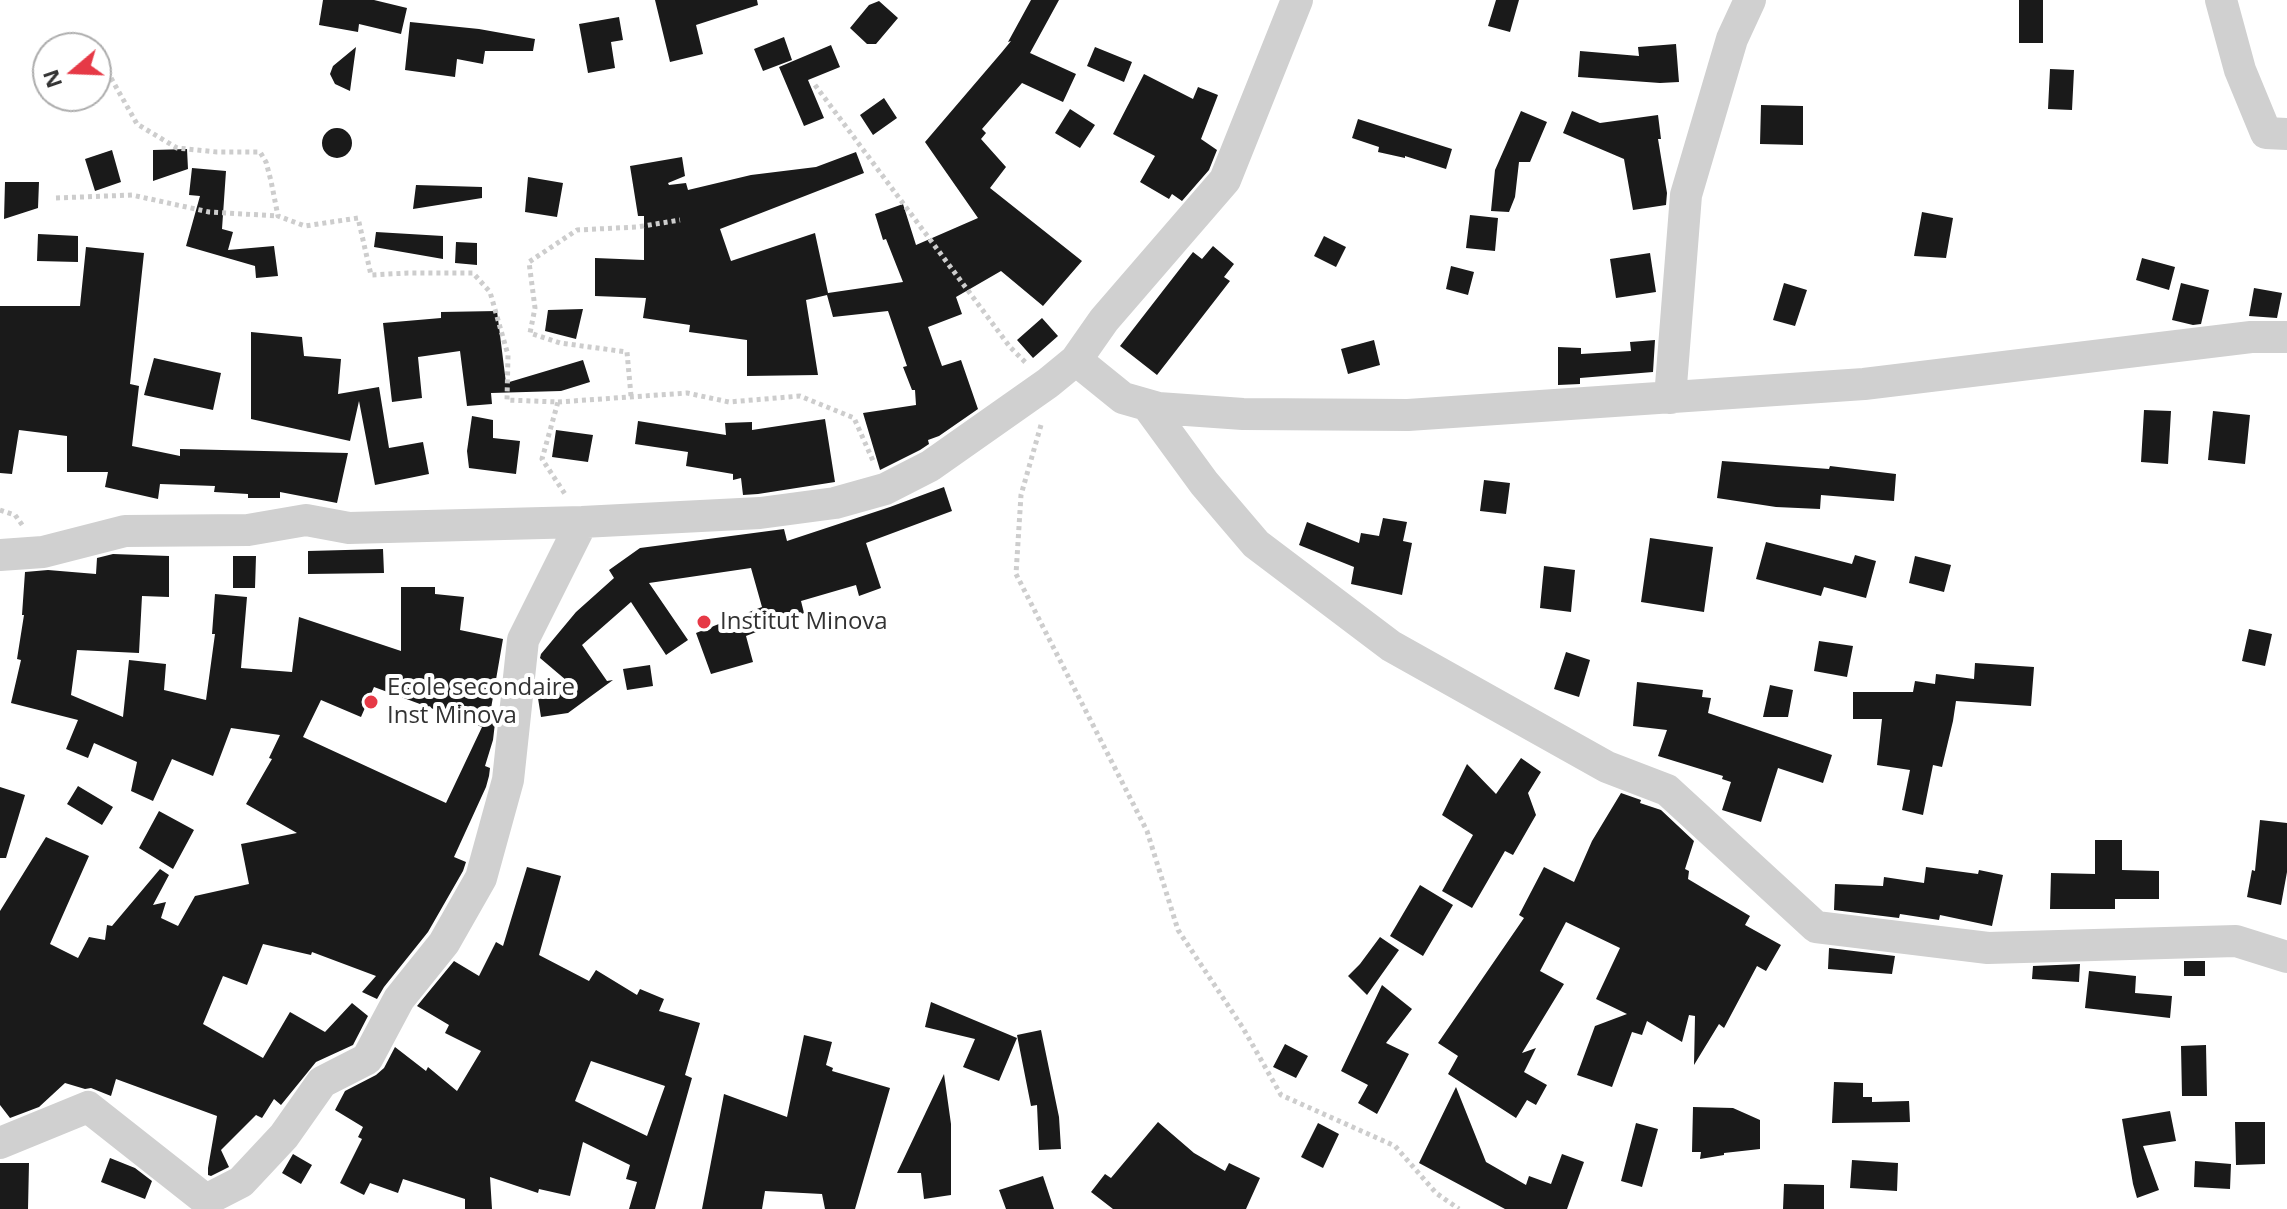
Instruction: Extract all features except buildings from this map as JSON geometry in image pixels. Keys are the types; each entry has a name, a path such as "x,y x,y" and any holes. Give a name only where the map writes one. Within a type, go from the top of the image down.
{"street":[{"path":"0,555 43,552 125,531 248,530 306,520 349,528 582,522 760,513 835,503 885,489 930,466 1076,360 1104,320 1225,180 1297,0"},
{"path":"1670,398 1686,195 1732,39 1750,0"},
{"path":"2221,0 2240,70 2266,133 2287,134"},
{"path":"1076,360 1123,398 1158,408 1243,414 1408,415 1864,384 2251,337 2287,337"},
{"path":"1147,405 1204,483 1256,544 1391,646 1607,767 1667,790 1816,927 1988,948 2236,941 2287,957"},
{"path":"0,1143 88,1107 206,1200 241,1182 284,1136 322,1082 367,1059 399,999 444,943 481,878 508,780 523,640 582,522"}],"path":[{"path":"112,80 137,124 177,148 260,152 269,172 278,216"},
{"path":"815,85 1010,347 1048,383 1041,427 1021,495 1016,574 1147,831 1178,930 1243,1028 1281,1095 1395,1146 1436,1193 1459,1209"},
{"path":"56,198 132,195 209,212 278,216 305,226 358,218 371,275 473,273 490,292 508,355 507,400 558,402 687,393 729,402 800,396 854,418 885,489"},
{"path":"631,396 627,352 560,343 530,333 535,308 529,262 577,230 637,227 680,220"},
{"path":"558,402 542,459 582,522"}],"place":[{"name":"Institut Minova","path":"704,622"},
{"name":"Ecole secondaire Inst Minova","path":"371,702"}]}
